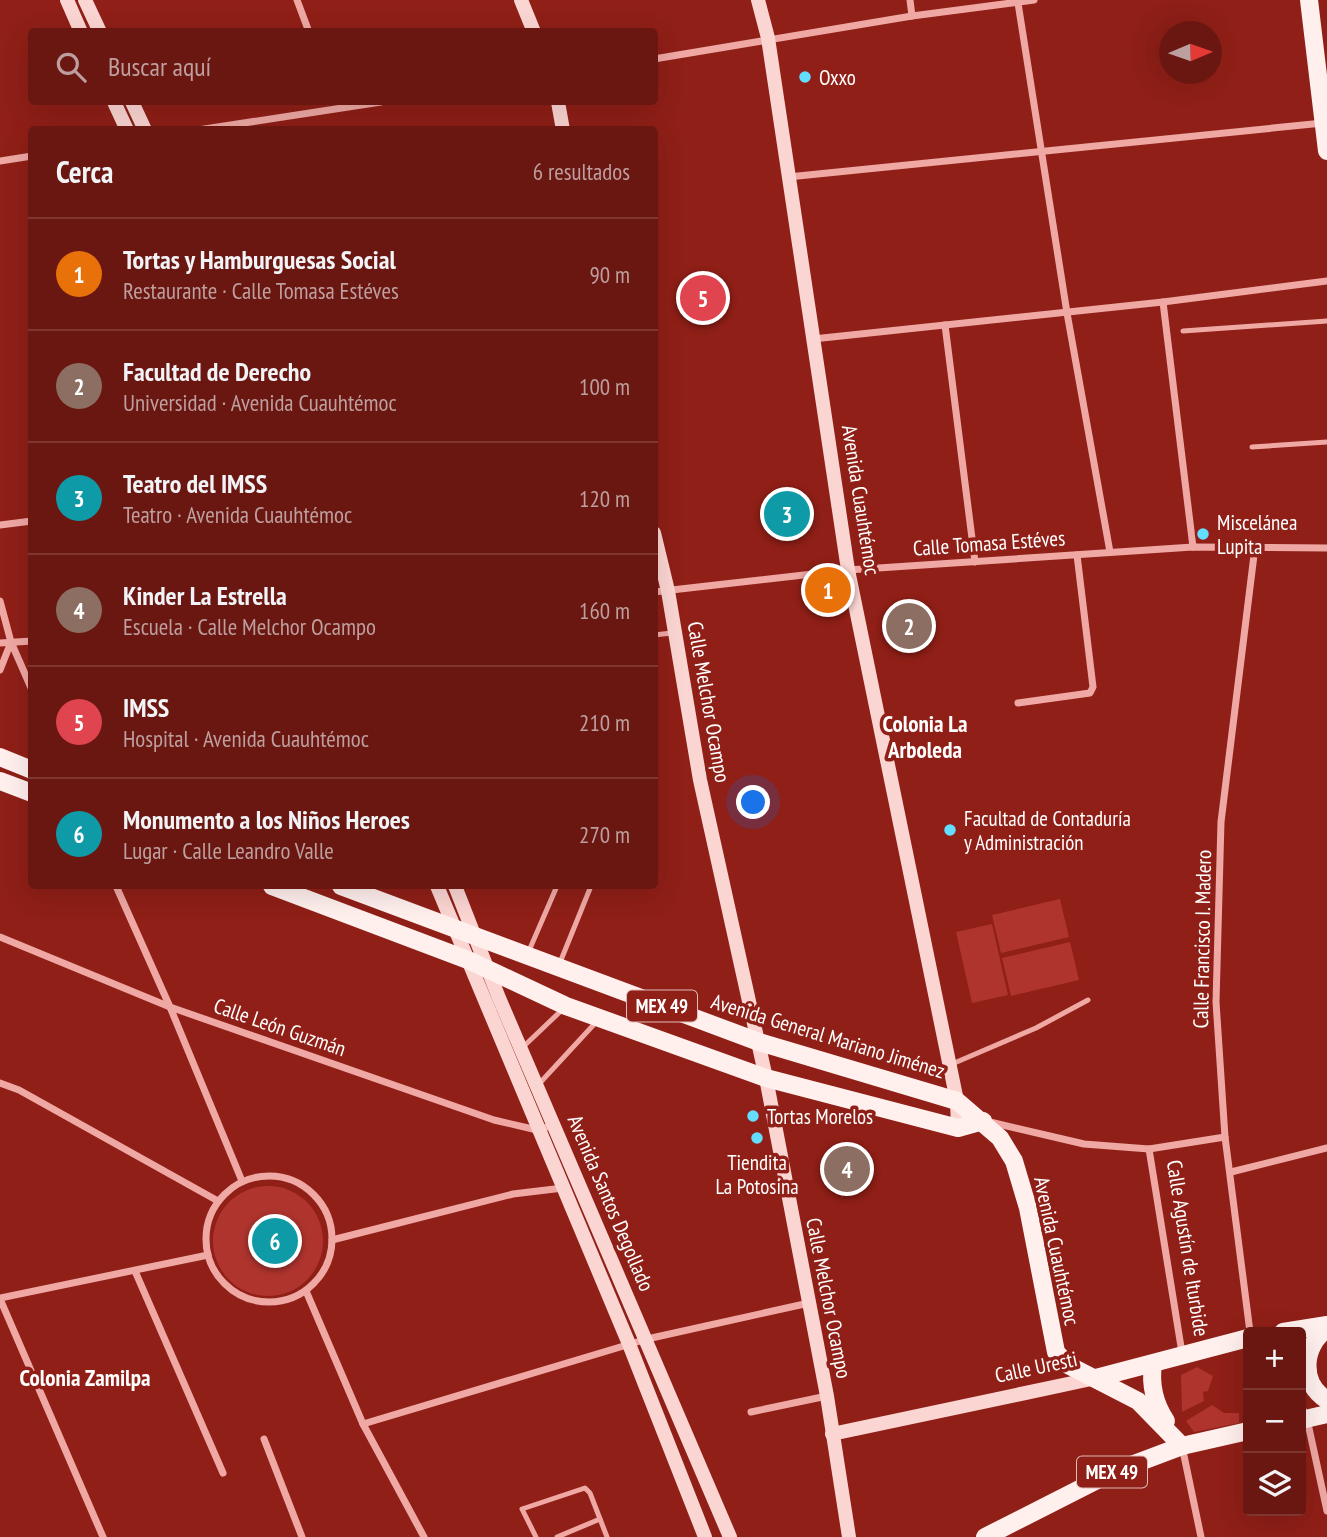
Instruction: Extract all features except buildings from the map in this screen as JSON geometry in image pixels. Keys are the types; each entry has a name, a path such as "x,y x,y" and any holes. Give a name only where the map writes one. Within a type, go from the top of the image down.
{"main road":[{"path":"1309,0 1327,151"},
{"path":"0,757 28,768"},
{"path":"0,780 28,791"},
{"name":"Avenida General Mariano Jiménez","path":"280,889 468,960 566,1006 766,1078 958,1128 983,1121"},
{"name":"Avenida General Mariano Jiménez","path":"349,889 759,1042 847,1066 957,1101 983,1121"},
{"path":"838,1098 847,1066"},
{"name":"Avenida Cuauhtémoc","path":"983,1121 1000,1138 1014,1161 1028,1208 1056,1352 1068,1365 1096,1378"},
{"path":"1306,1329 1327,1327"},
{"path":"1327,1327 1313,1342 1308,1356 1308,1372 1313,1386 1327,1400"},
{"name":"Calle Uresti","path":"1096,1378 1153,1364 1182,1353 1243,1339"},
{"path":"1153,1364 1151,1380 1158,1410 1187,1444"},
{"path":"1096,1378 1146,1408 1187,1444"},
{"path":"1306,1415 1327,1414"},
{"name":"MEX 49","path":"985,1537 1114,1472 1187,1444 1243,1432"}],"street":[{"path":"67,0 80,28"},
{"path":"85,0 98,28"},
{"path":"297,0 308,28"},
{"path":"521,0 532,28"},
{"name":"Avenida Cuauhtémoc","path":"758,0 768,38 848,570 957,1101 958,1128"},
{"path":"910,0 912,16"},
{"path":"658,58 768,38 1034,0"},
{"path":"1018,3 1067,313 1110,552"},
{"path":"115,105 125,126"},
{"path":"133,105 143,126"},
{"path":"220,126 333,105"},
{"path":"559,105 562,126"},
{"path":"787,177 1323,122"},
{"path":"0,161 28,157"},
{"path":"812,339 1067,313 1327,281"},
{"path":"1163,302 1193,547"},
{"path":"946,325 975,562"},
{"path":"0,524 28,521"},
{"name":"Calle Tomasa Estéves","path":"662,591 848,570 1110,552 1193,547 1327,548"},
{"name":"Calle Francisco I. Madero","path":"1249,1327 1225,1137 1216,1002 1221,822 1255,547"},
{"path":"1018,703 1090,693 1093,687 1077,555"},
{"name":"Calle Melchor Ocampo","path":"658,562 662,591 676,632 700,780 759,1042 827,1396 849,1537"},
{"path":"0,601 11,642 28,681"},
{"path":"0,643 28,641"},
{"path":"0,670 11,642"},
{"path":"117,889 170,1007 242,1181"},
{"name":"Avenida Santos Degollado","path":"438,889 629,1344 705,1537"},
{"name":"Avenida Santos Degollado","path":"456,889 521,1049 730,1537"},
{"name":"Calle León Guzmán","path":"0,937 170,1007 494,1120 537,1130 554,1125"},
{"path":"0,1083 218,1201"},
{"name":"Avenida General Mariano Jiménez","path":"983,1121 1084,1144 1149,1149 1225,1137"},
{"path":"1231,1172 1327,1148"},
{"name":"Calle Agustín de Iturbide","path":"1149,1149 1182,1353"},
{"path":"267,1175 300,1184 324,1209 332,1240 329,1258 320,1276 306,1291 288,1300 269,1303 250,1300 231,1290 216,1275 208,1255 208,1221 218,1201 242,1181 267,1175"},
{"path":"332,1240 513,1194 563,1188 581,1189"},
{"path":"103,1537 0,1299 208,1255"},
{"path":"135,1271 223,1473"},
{"path":"306,1291 363,1424 424,1537"},
{"path":"363,1424 647,1339 809,1303"},
{"name":"Calle Uresti","path":"832,1434 1096,1378"},
{"path":"751,1412 827,1396"},
{"path":"1306,1427 1327,1511"},
{"path":"264,1439 302,1537"},
{"path":"1187,1444 1201,1537"}],"lane":[{"path":"1183,331 1327,321"},
{"path":"1252,447 1327,442"},
{"path":"658,634 676,632"},
{"path":"526,957 556,889"},
{"path":"557,968 590,889"},
{"path":"948,1065 1037,1028 1088,1000"},
{"path":"521,1049 566,1006"},
{"path":"537,1086 600,1018"},
{"path":"536,1537 522,1509 585,1488 590,1493 607,1537"},
{"path":"557,1537 600,1519"}],"shaded area":[{"path":"1060,899 1069,937 1001,953 992,915"},
{"path":"992,924 1008,995 972,1003 956,932"},
{"path":"1070,942 1079,980 1011,996 1002,958"},
{"path":"268,1186 289,1190 307,1202 319,1220 323,1241 319,1262 307,1280 289,1292 268,1296 247,1292 229,1280 217,1262 213,1241 217,1220 229,1202 247,1190"},
{"path":"1197,1367 1213,1376 1208,1391 1203,1392 1204,1401 1182,1412 1181,1375"},
{"path":"1212,1405 1224,1413 1239,1413 1239,1423 1194,1432 1186,1421"}],"place":[{"name":"Oxxo","path":"805,77"},
{"name":"IMSS","path":"703,298"},
{"name":"Teatro del IMSS","path":"787,514"},
{"name":"Miscelánea Lupita","path":"1203,534"},
{"name":"Tortas y Hamburguesas Social","path":"828,590"},
{"name":"Facultad de Derecho","path":"909,626"},
{"name":"Facultad de Contaduría y Administración","path":"950,830"},
{"name":"Tortas Morelos","path":"753,1116"},
{"name":"Tiendita La Potosina","path":"757,1138"},
{"name":"Kinder La Estrella","path":"847,1169"},
{"name":"Monumento a los Niños Heroes","path":"275,1241"}],"district":[{"name":"Colonia La Arboleda","path":"925,736"},
{"name":"Colonia Zamilpa","path":"85,1377"}]}
